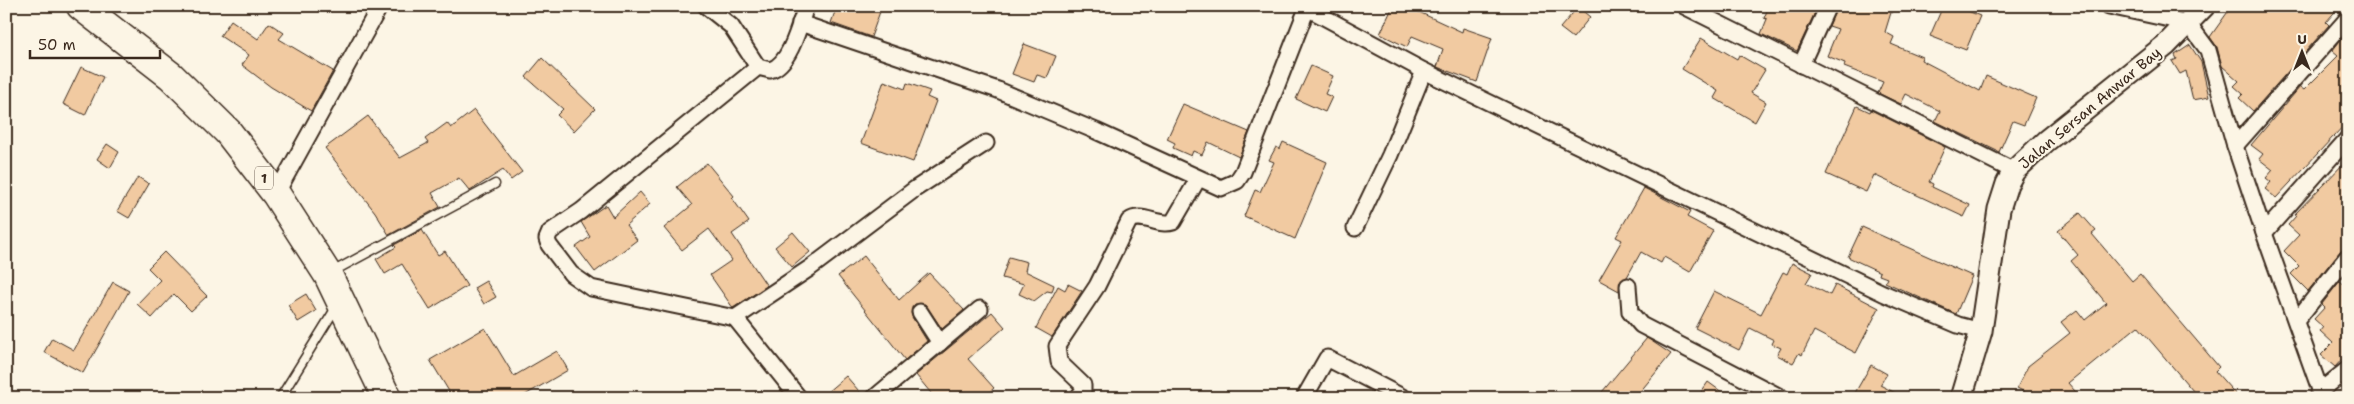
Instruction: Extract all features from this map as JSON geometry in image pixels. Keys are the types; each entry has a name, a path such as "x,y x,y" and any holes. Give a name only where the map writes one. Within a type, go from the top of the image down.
{"highway":[{"name":"1","path":"81,6 171,76 228,132 276,194 328,275 387,398"}],"main road":[{"name":"Jalan Sersan Anwar Bay","path":"1961,398 1981,332 1999,209 2007,184 2014,171 2046,141 2166,45 2204,6"}],"street":[{"path":"276,194 380,6"},
{"path":"706,6 730,26 758,67 770,70 778,67 793,42 806,6"},
{"path":"1684,6 2014,171"},
{"path":"1801,66 1828,6"},
{"path":"2109,6 2188,23 2208,50 2235,146 2321,395 2348,369"},
{"path":"2235,146 2348,17 2338,6"},
{"path":"800,23 998,90 1096,130 1179,168 1215,187 1225,188 1237,181 1243,172 1308,7 1424,71 1883,293 1958,326 1981,332"},
{"path":"758,67 581,211 550,232 547,239 549,245 571,274 592,288 735,318 799,398"},
{"path":"1355,228 1390,155 1424,71"},
{"path":"2264,234 2348,138"},
{"path":"735,318 810,268 915,189 986,143"},
{"path":"1078,397 1083,391 1083,385 1059,362 1057,346 1097,286 1129,221 1136,218 1165,224 1173,222 1198,179"},
{"path":"2296,321 2348,256"},
{"path":"1628,286 1628,305 1636,322 1782,398"},
{"path":"874,398 980,309"},
{"path":"920,312 940,343"},
{"path":"1304,398 1327,358 1404,398"}],"lane":[{"path":"328,275 495,184"},
{"path":"280,398 340,300"}],"building":[{"path":"837,6 882,6 871,37 831,23"},
{"path":"1393,6 1406,6 1462,32 1463,28 1492,38 1477,82 1437,67 1443,49 1412,36 1407,47 1380,34"},
{"path":"1769,6 1818,6 1797,51 1761,34 1767,19 1764,18"},
{"path":"1837,6 1893,6 1885,32 1894,37 1891,44 1922,57 1921,60 1980,91 1986,76 2036,98 2024,125 2013,121 1999,152 1935,121 1940,111 1906,94 1901,104 1878,93 1883,82 1844,67 1845,63 1827,56 1838,29 1829,26"},
{"path":"1943,6 1956,6 1980,16 1966,50 1930,36"},
{"path":"2232,6 2340,6 2326,22 2329,25 2253,111 2239,98 2243,94 2234,86 2239,81 2222,66 2217,47 2210,37"},
{"path":"1578,7 1590,17 1573,38 1560,28"},
{"path":"231,20 258,39 269,23 284,33 279,39 333,71 311,111 271,87 242,65 249,55 220,36"},
{"path":"2343,37 2348,41 2348,121 2276,198 2265,189 2271,182 2266,178 2273,170 2259,159 2263,154 2251,145 2300,87 2304,90 2338,56 2332,51"},
{"path":"1701,38 1737,59 1739,55 1765,70 1751,93 1766,102 1755,122 1714,98 1718,91 1682,69"},
{"path":"1024,44 1056,56 1047,78 1037,75 1034,82 1012,74"},
{"path":"2190,45 2201,62 2209,97 2193,100 2186,71 2180,74 2172,61 2177,59 2175,55"},
{"path":"542,58 595,109 574,131 557,115 563,109 526,77"},
{"path":"1311,66 1333,76 1325,94 1332,97 1325,112 1296,99"},
{"path":"81,67 103,77 85,115 63,104"},
{"path":"884,81 905,89 907,83 930,91 927,97 936,101 913,162 861,143"},
{"path":"1183,104 1249,132 1239,157 1208,142 1202,155 1193,151 1191,156 1173,148 1175,143 1167,139"},
{"path":"1857,106 1870,112 1871,110 1945,147 1929,182 1933,184 1932,187 1970,205 1964,217 1874,175 1866,192 1826,174"},
{"path":"474,110 522,172 511,180 503,170 470,191 459,178 432,193 440,207 389,235 375,212 325,148 368,116 400,158 428,143 425,139 447,123 451,128"},
{"path":"1283,142 1327,162 1295,239 1244,216 1255,190 1260,192 1274,162 1269,160 1276,147 1280,149"},
{"path":"107,144 119,152 110,168 97,159"},
{"path":"2348,159 2348,247 2341,250 2308,291 2291,274 2299,266 2284,251 2299,235 2288,225 2296,216 2294,215"},
{"path":"707,163 734,196 732,198 749,222 732,234 767,286 733,308 710,275 732,260 709,229 682,250 664,228 692,205 677,187"},
{"path":"138,177 149,184 129,218 117,211"},
{"path":"1644,188 1690,212 1687,217 1713,231 1690,272 1664,257 1661,263 1641,252 1627,277 1620,282 1619,291 1599,280 1622,240 1616,237"},
{"path":"640,192 650,204 626,225 637,240 595,272 576,247 590,237 581,222 606,205 613,217"},
{"path":"2080,213 2096,231 2092,234 2132,281 2140,274 2219,367 2215,371 2239,398 2199,398 2138,326 2068,383 2081,398 2036,398 2017,388 2028,366 2070,333 2061,322 2077,310 2085,320 2106,303 2071,261 2078,255 2058,231"},
{"path":"1862,227 1972,276 1956,314 1885,282 1887,278 1879,275 1880,272 1848,257"},
{"path":"422,230 438,255 445,251 467,286 430,309 402,264 385,274 376,259 396,247 394,245"},
{"path":"793,232 810,252 792,267 775,247"},
{"path":"164,252 207,296 191,311 174,294 152,318 137,304 160,280 148,268"},
{"path":"864,256 899,300 929,273 964,310 942,329 925,304 915,304 911,312 912,317 927,341 905,360 838,276"},
{"path":"1009,257 1027,262 1025,271 1054,285 1052,292 1047,291 1034,301 1019,294 1024,284 1002,278"},
{"path":"1792,263 1812,273 1806,283 1830,295 1835,285 1879,308 1856,353 1814,331 1802,355 1799,353 1793,363 1777,355 1781,348 1772,344 1774,340 1750,328 1739,350 1695,328 1714,291 1761,314 1783,272 1787,274"},
{"path":"486,281 496,297 484,304 474,288"},
{"path":"2340,281 2348,288 2348,356 2346,355 2335,367 2321,355 2333,343 2320,331 2323,327 2314,319 2325,307 2322,304"},
{"path":"113,282 129,291 83,373 44,352 52,338 74,350"},
{"path":"1068,284 1082,291 1052,337 1036,328 1058,286 1065,290"},
{"path":"306,294 316,311 298,322 288,305"},
{"path":"992,312 1005,327 968,359 994,388 983,398 935,398 916,375"},
{"path":"485,328 514,376 557,351 568,370 520,398 453,398 430,360"},
{"path":"1647,338 1671,354 1635,398 1597,398"},
{"path":"1871,365 1887,374 1880,385 1905,398 1852,398"},
{"path":"846,376 865,398 820,398"},
{"path":"1708,382 1730,398 1697,398"}]}
